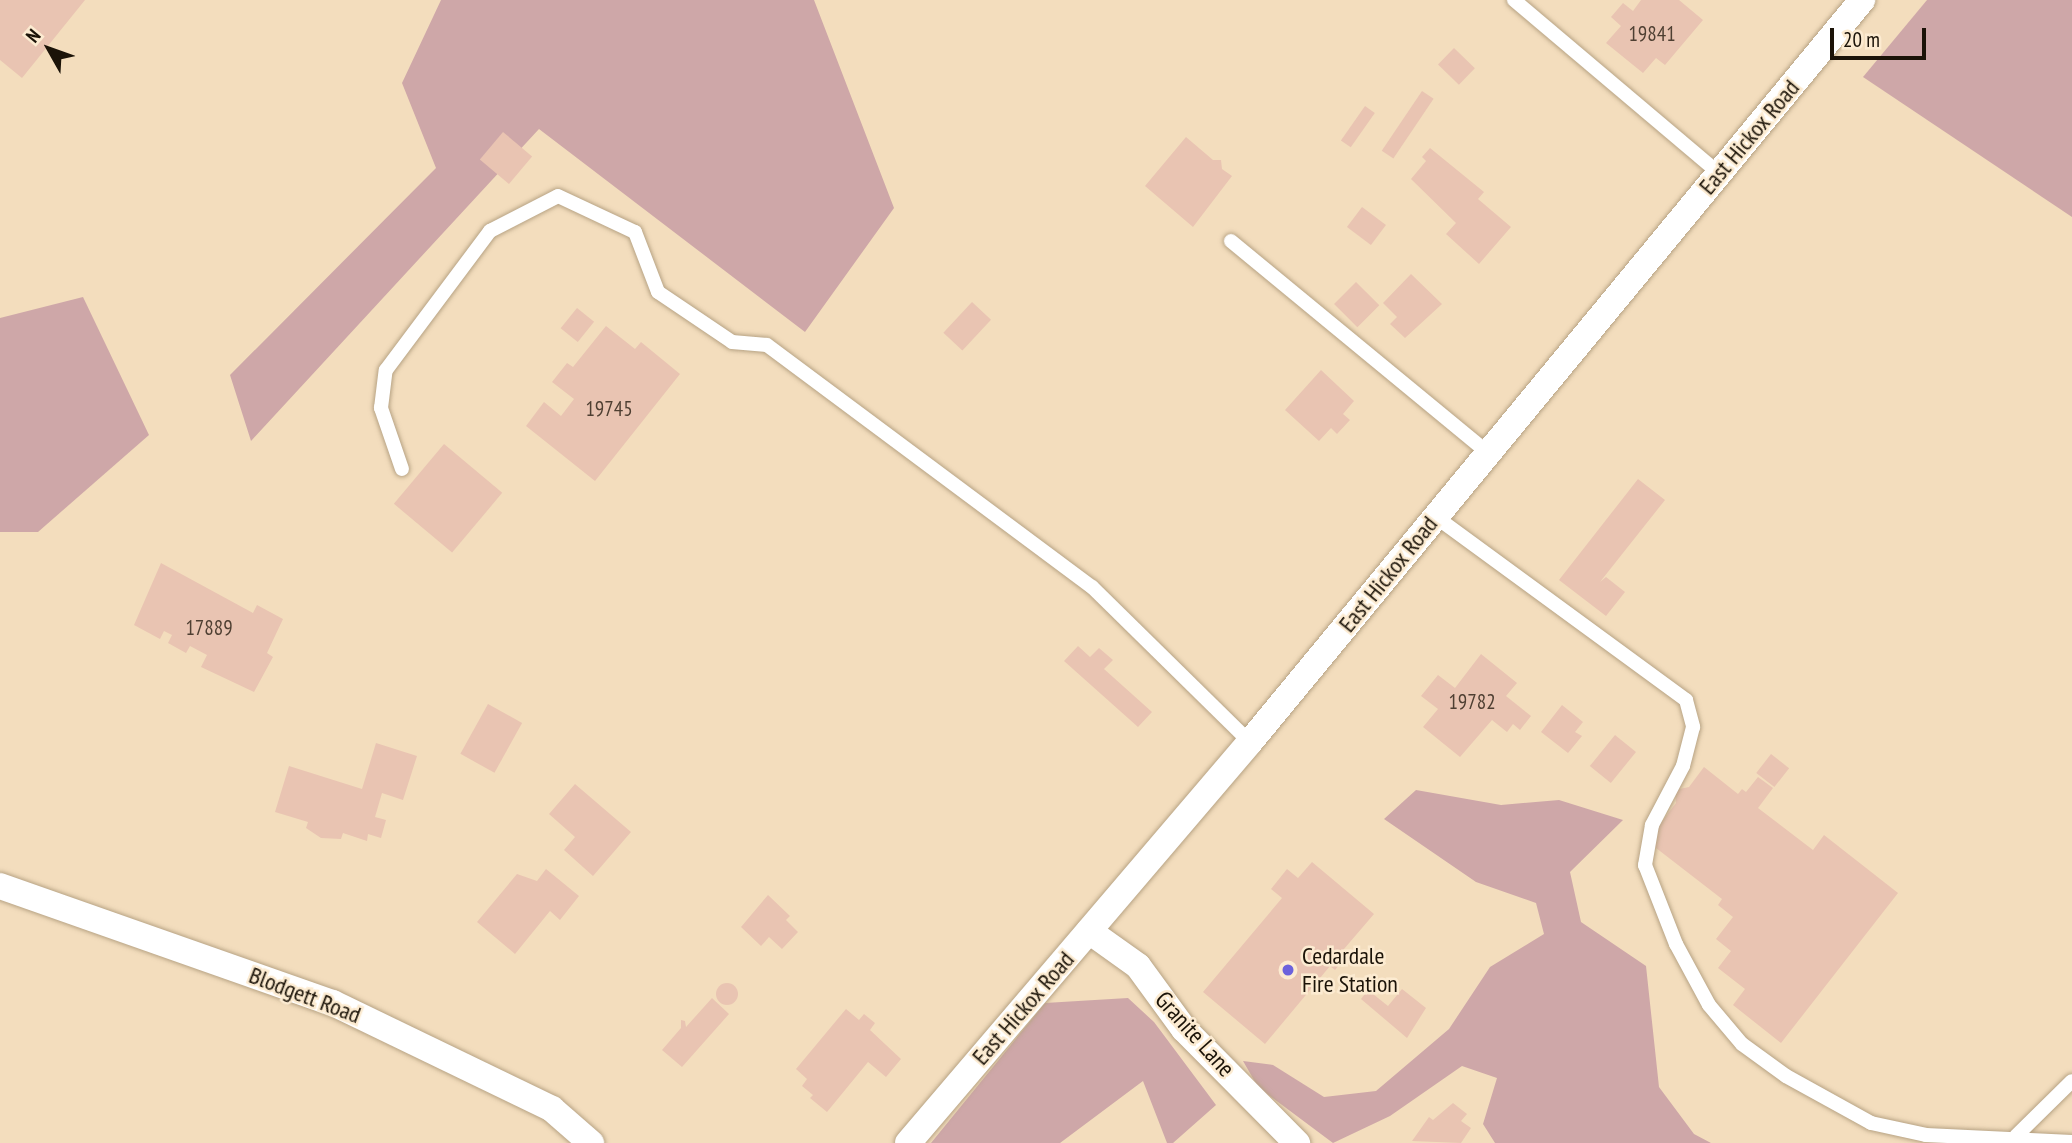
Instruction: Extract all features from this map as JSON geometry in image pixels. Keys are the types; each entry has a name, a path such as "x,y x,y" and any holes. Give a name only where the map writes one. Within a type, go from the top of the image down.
{"street":[{"name":"East Hickox Road","path":"908,1143 1250,742 1862,0"},
{"name":"Blodgett Road","path":"0,886 333,1003 552,1109 591,1143"},
{"name":"Granite Lane","path":"1089,931 1138,966 1184,1029 1297,1143"}],"lane":[{"path":"1514,0 1719,173"},
{"path":"402,469 381,408 386,370 490,231 558,196 635,232 657,292 732,342 767,345 1092,587 1250,742"},
{"path":"1231,241 1488,453"},
{"path":"1436,517 1686,700 1693,727 1683,766 1652,825 1645,865 1682,956 1709,1006 1742,1044 1786,1076 1871,1124 1926,1135 2016,1136 2072,1142"},
{"path":"2016,1136 2072,1081"}],"shaded area":[{"path":"441,0 814,0 894,208 805,332 539,129 251,441 230,375 436,168 402,83"},
{"path":"1927,0 2072,0 2072,217 1863,77"},
{"path":"83,297 149,435 38,532 0,532 0,318"},
{"path":"1416,790 1501,805 1559,800 1623,820 1570,872 1581,922 1646,966 1659,1087 1694,1134 1711,1143 1495,1143 1483,1124 1497,1078 1462,1066 1390,1116 1333,1143 1258,1087 1243,1061 1273,1065 1324,1097 1376,1091 1449,1029 1490,967 1544,934 1536,903 1476,882 1384,819"},
{"path":"1128,998 1154,1022 1216,1105 1173,1143 1167,1143 1143,1081 1060,1143 931,1143 1045,1003"}],"building":[{"path":"0,0 85,0 22,78 0,60"},
{"path":"1641,0 1679,0 1703,20 1665,65 1656,58 1643,73 1606,43 1621,26 1611,17 1623,3 1633,11"},
{"path":"1454,48 1475,68 1459,85 1438,65"},
{"path":"1422,91 1434,99 1393,159 1382,151"},
{"path":"1365,106 1375,113 1351,147 1341,140"},
{"path":"503,132 532,156 509,184 480,160"},
{"path":"1186,137 1213,160 1221,160 1222,169 1232,176 1193,227 1145,186"},
{"path":"1430,148 1484,192 1478,199 1511,227 1479,264 1446,234 1456,223 1411,179 1426,161 1422,157"},
{"path":"1362,207 1386,225 1371,245 1347,227"},
{"path":"1411,274 1442,304 1405,338 1390,324 1397,317 1383,303"},
{"path":"1356,282 1379,305 1357,327 1334,304"},
{"path":"972,302 991,320 962,350 943,333"},
{"path":"577,308 594,322 578,342 561,328"},
{"path":"606,326 635,349 641,342 680,374 595,481 526,426 544,402 561,416 574,399 552,382 567,363 573,367"},
{"path":"1321,370 1354,401 1343,414 1350,420 1337,434 1331,428 1319,441 1285,410"},
{"path":"444,444 502,493 452,553 394,504"},
{"path":"1638,479 1665,500 1600,582 1606,577 1625,592 1606,616 1559,580"},
{"path":"161,563 253,613 257,605 283,619 267,653 273,657 254,692 201,667 207,655 190,646 186,653 168,643 172,635 164,631 160,639 134,625"},
{"path":"1078,646 1090,657 1099,648 1113,660 1104,669 1152,712 1138,727 1064,661"},
{"path":"1481,654 1517,683 1506,696 1531,716 1520,730 1513,724 1507,732 1492,720 1460,757 1423,727 1438,709 1421,696 1438,675 1455,688"},
{"path":"488,704 522,723 494,773 460,754"},
{"path":"1562,705 1583,722 1575,732 1582,736 1568,753 1541,732"},
{"path":"1615,735 1636,752 1611,783 1590,766"},
{"path":"376,743 417,756 403,800 382,793 375,817 386,820 381,838 368,834 367,841 343,833 341,839 321,838 306,828 308,822 275,812 289,766 362,789"},
{"path":"1771,754 1789,768 1774,787 1756,773"},
{"path":"1704,767 1738,794 1742,789 1746,792 1758,777 1773,788 1758,808 1813,850 1824,835 1898,893 1781,1043 1733,1005 1745,989 1718,968 1731,951 1716,939 1733,917 1718,905 1722,899 1647,841 1676,803 1675,790 1689,787"},
{"path":"575,784 631,832 593,876 564,850 575,837 549,814"},
{"path":"1312,862 1374,914 1338,956 1343,960 1335,970 1330,966 1265,1044 1203,992 1282,898 1271,889 1287,869 1298,878"},
{"path":"546,869 579,896 560,920 550,911 515,954 477,922 517,874 537,881"},
{"path":"768,895 790,916 786,920 798,932 782,949 769,937 761,946 741,927"},
{"path":"727,983 735,986 738,994 735,1002 727,1005 719,1002 716,994 719,986"},
{"path":"1402,989 1426,1008 1407,1038 1361,999 1368,990 1388,1006"},
{"path":"712,998 729,1014 682,1067 662,1050 681,1028 681,1020 685,1021 686,1027"},
{"path":"846,1009 859,1020 864,1014 875,1023 870,1030 901,1059 886,1077 868,1062 827,1112 810,1098 813,1095 802,1086 807,1079 796,1069"},
{"path":"1453,1103 1467,1114 1461,1121 1471,1128 1461,1143 1412,1141 1429,1117 1433,1120"}],"place":[{"name":"Cedardale Fire Station","path":"1288,970"}]}
